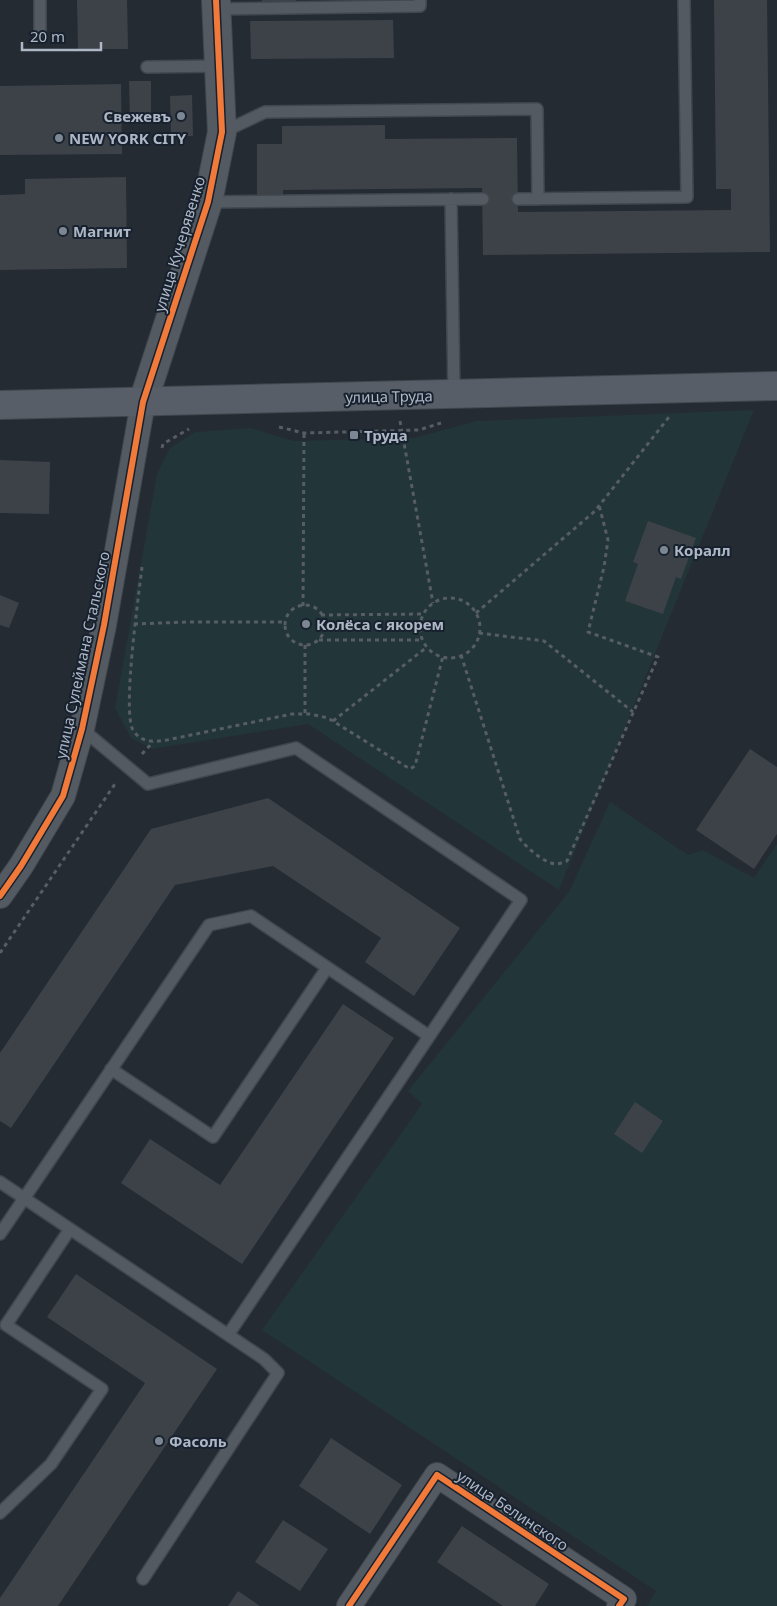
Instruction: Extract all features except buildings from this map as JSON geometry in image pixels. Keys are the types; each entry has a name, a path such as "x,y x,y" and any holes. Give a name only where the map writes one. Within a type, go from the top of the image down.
{"main road":[{"name":"улица Труда","path":"0,405 777,386"}],"street":[{"name":"улица Кучерявенко","path":"143,402 208,202 222,132 216,4"},
{"name":"улица Сулеймана Стальского","path":"0,896 21,866 63,796 82,730 104,625 143,402"},
{"name":"улица Белинского","path":"349,1606 437,1475 624,1599 619,1606"}],"lane":[{"path":"40,0 40,32"},
{"path":"216,4 420,6 420,0"},
{"path":"518,199 687,196 684,0"},
{"path":"147,67 219,66"},
{"path":"222,132 264,112 538,109 538,199"},
{"path":"451,199 454,395"},
{"path":"208,202 482,199"},
{"path":"82,730 148,784 296,748 521,900 228,1335"},
{"path":"0,1234 209,925 251,916 429,1036"},
{"path":"111,1069 213,1137 327,968"},
{"path":"0,1182 264,1359 278,1373 142,1579"},
{"path":"0,1513 51,1464 102,1389 6,1325 70,1229"}],"path":[{"path":"476,613 595,511 691,389"},
{"path":"395,396 433,603"},
{"path":"276,426 304,433 419,430 445,421"},
{"path":"160,451 163,444 191,428"},
{"path":"303,606 304,433"},
{"path":"462,655 520,839 527,848 545,860 557,864 567,861 658,657 588,632 604,567 608,540 599,505"},
{"path":"143,558 128,709 133,730 142,739 153,742 292,714 310,714 328,718 410,769 415,766 443,656"},
{"path":"447,597 458,598 467,602 476,613 479,619 480,633 473,647 462,655 448,658 430,650 423,640 420,634 420,624 423,614 433,603 447,597"},
{"path":"319,640 325,624 321,614 314,608 303,606 289,613 286,631 289,637 293,641 305,645 319,640 423,640"},
{"path":"321,614 423,614"},
{"path":"104,625 188,622 286,622"},
{"path":"480,633 544,641 633,712"},
{"path":"305,645 305,714"},
{"path":"333,721 428,647"},
{"path":"0,953 120,778 153,742"}],"green space":[{"path":"754,410 559,890 308,724 152,749 131,738 115,708 157,474 170,448 195,432 251,428 293,441 414,438 476,421"},
{"path":"610,802 688,855 703,850 754,878 777,844 777,1606 647,1606 656,1591 262,1330 422,1104 408,1091 569,892"}],"cycle path":[{"path":"0,896 21,866 63,796 82,729 104,625 143,402 208,202 222,132 216,0"},
{"path":"349,1606 437,1475 624,1599 619,1606"}],"place":[{"name":"Свежевъ","path":"181,116"},
{"name":"NEW YORK CITY","path":"59,138"},
{"name":"Магнит","path":"63,231"},
{"name":"Труда","path":"354,435"},
{"name":"Коралл","path":"664,550"},
{"name":"Колёса с якорем","path":"306,624"},
{"name":"Фасоль","path":"159,1441"}]}
